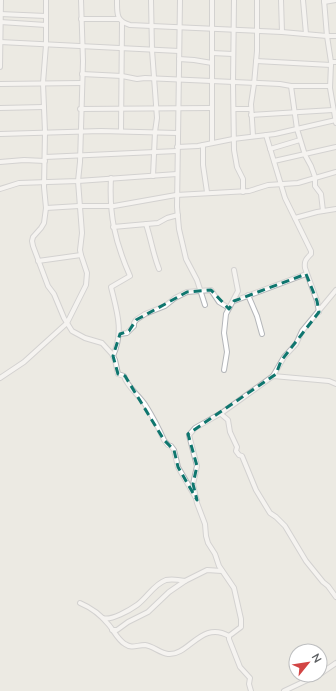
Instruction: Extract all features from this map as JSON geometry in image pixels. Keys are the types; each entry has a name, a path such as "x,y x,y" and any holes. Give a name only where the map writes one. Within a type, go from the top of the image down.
{"street":[{"path":"0,67 1,0"},
{"path":"46,0 46,45 43,83 45,132 44,183 46,208 44,223 33,237 32,241 38,261 48,286 58,302 72,331 78,335 102,343 113,356 118,374 124,376 127,384 146,406 164,440 168,445 172,446 178,467 192,494 197,500"},
{"path":"0,378 24,362 67,323 86,285 87,273 81,255 82,233 78,181 82,83 81,0"},
{"path":"117,0 118,14 121,21 121,131"},
{"path":"151,0 152,50 157,124 155,132 153,176"},
{"path":"180,0 176,194 178,215 186,259 197,280 205,305"},
{"path":"212,0 212,142"},
{"path":"234,0 233,139 236,161 243,180 244,192"},
{"path":"253,136 251,109 256,61 257,0"},
{"path":"282,0 282,32"},
{"path":"303,0 306,34"},
{"path":"0,162 154,152 297,130 336,121 330,86 331,64 324,1 336,0"},
{"path":"1,14 46,16"},
{"path":"82,19 121,21 130,25 151,27 282,32 336,36"},
{"path":"1,22 46,25"},
{"path":"0,42 179,51"},
{"path":"212,53 234,54"},
{"path":"179,59 212,63"},
{"path":"256,61 331,64 336,62"},
{"path":"82,74 122,76 137,79 280,84 291,86 330,86"},
{"path":"0,84 82,83"},
{"path":"291,86 297,130 305,155 315,177 315,186 321,194 323,211"},
{"path":"0,108 44,107"},
{"path":"80,108 212,108"},
{"path":"234,109 251,109"},
{"path":"251,115 333,110"},
{"path":"0,134 121,131 177,133"},
{"path":"266,135 285,198 311,251 311,254 304,263 306,274 317,301 319,312"},
{"path":"270,149 300,140"},
{"path":"203,145 202,165 207,192"},
{"path":"274,161 336,147"},
{"path":"46,208 110,206 176,194 244,192 256,190 268,185 298,182 336,172"},
{"path":"0,189 19,183 44,183 176,174"},
{"path":"111,178 110,206 113,227 123,260 130,276 111,287 120,334 113,356"},
{"path":"295,218 336,209"},
{"path":"113,227 158,223 178,215"},
{"path":"146,224 151,239 152,251 159,269"},
{"path":"38,261 81,255"},
{"path":"224,370 227,352 224,328 226,314 238,291 234,270"},
{"path":"234,301 306,274"},
{"path":"229,636 239,629 242,624 234,588 222,571 215,554 208,543 205,524 193,484 197,466 189,435 195,428 221,414 273,376 284,357 296,344 302,331 336,290"},
{"path":"120,334 129,331 134,326 136,320 145,314 165,306 175,298 187,292 212,291 219,302 229,308"},
{"path":"248,295 255,310 262,334"},
{"path":"273,376 329,381 336,384"},
{"path":"221,414 228,420 230,432 237,448 236,451 242,456 256,490 270,513 285,526 306,561 336,597"},
{"path":"112,630 117,630 128,622 148,612 169,592 186,581 207,570 222,571"},
{"path":"102,618 108,620 138,605 166,580 186,581"},
{"path":"80,603 94,611 102,618 124,644 131,647 144,645 169,654 181,651 198,637 209,633 222,632 229,636 240,667 250,678 249,684 251,691"},
{"path":"284,691 300,683"}],"highlighted area":[{"path":"306,274 317,301 319,312 281,361 276,374 188,434 197,466 193,484 197,500 178,467 174,450 164,440 125,376 118,374 113,356 120,334 129,331 136,320 187,292 211,290 229,309 234,301"}]}
